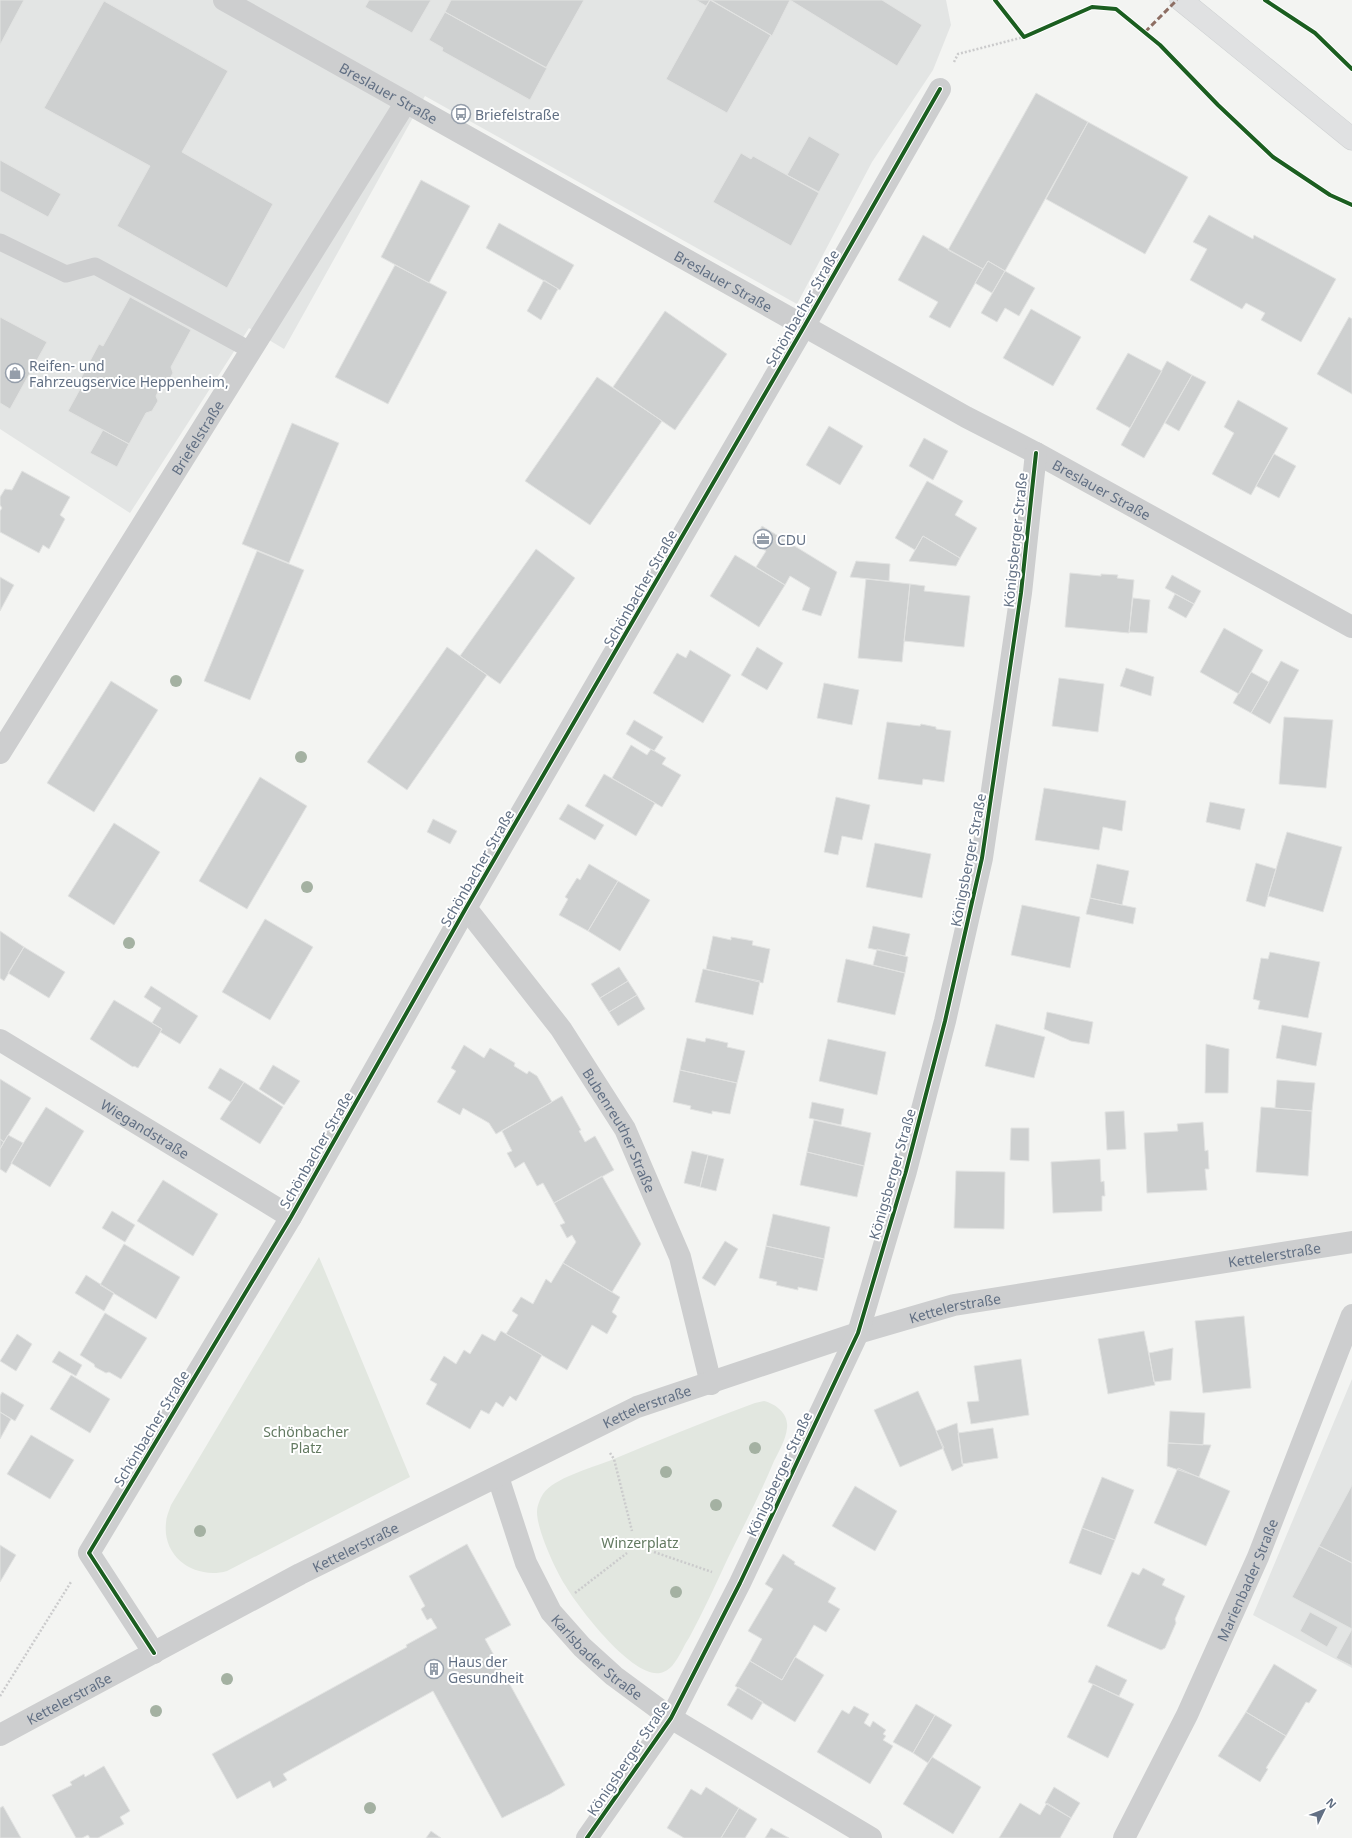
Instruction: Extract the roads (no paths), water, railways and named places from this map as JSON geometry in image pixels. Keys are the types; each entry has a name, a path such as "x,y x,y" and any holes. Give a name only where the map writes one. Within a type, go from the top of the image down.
{"street":[{"name":"Breslauer Straße","path":"224,0 805,325 966,417 1036,453 1352,627"},
{"path":"1181,0 1352,139"},
{"name":"Schönbacher Straße","path":"154,1653 89,1553 290,1217 466,908 805,325 940,89"},
{"name":"Briefelstraße","path":"0,753 406,102"},
{"name":"Königsberger Straße","path":"587,1838 671,1718 740,1582 858,1332 908,1163 945,1021 982,858 1021,593 1036,453"},
{"name":"Bubenreuther Straße","path":"466,908 561,1029 625,1129 680,1257 711,1384"},
{"name":"Wiegandstraße","path":"0,1040 290,1217"},
{"name":"Kettelerstraße","path":"0,1735 300,1574 638,1407 711,1384 858,1332 954,1305 1352,1242"},
{"name":"Marienbader Straße","path":"1124,1838 1187,1715 1258,1557 1352,1315"},
{"name":"Karlsbader Straße","path":"498,1477 526,1562 551,1612 582,1647 608,1671 671,1718 870,1838"}],"lane":[{"path":"0,242 66,274 95,266 250,350"}],"place":[{"name":"Briefelstraße","path":"461,114"},
{"name":"Reifen- und Fahrzeugservice Heppenheim,","path":"15,373"},
{"name":"CDU","path":"763,539"},
{"name":"Haus der Gesundheit","path":"434,1669"}],"park label":[{"name":"Schönbacher Platz","path":"306,1440"},
{"name":"Winzerplatz","path":"640,1542"}]}
